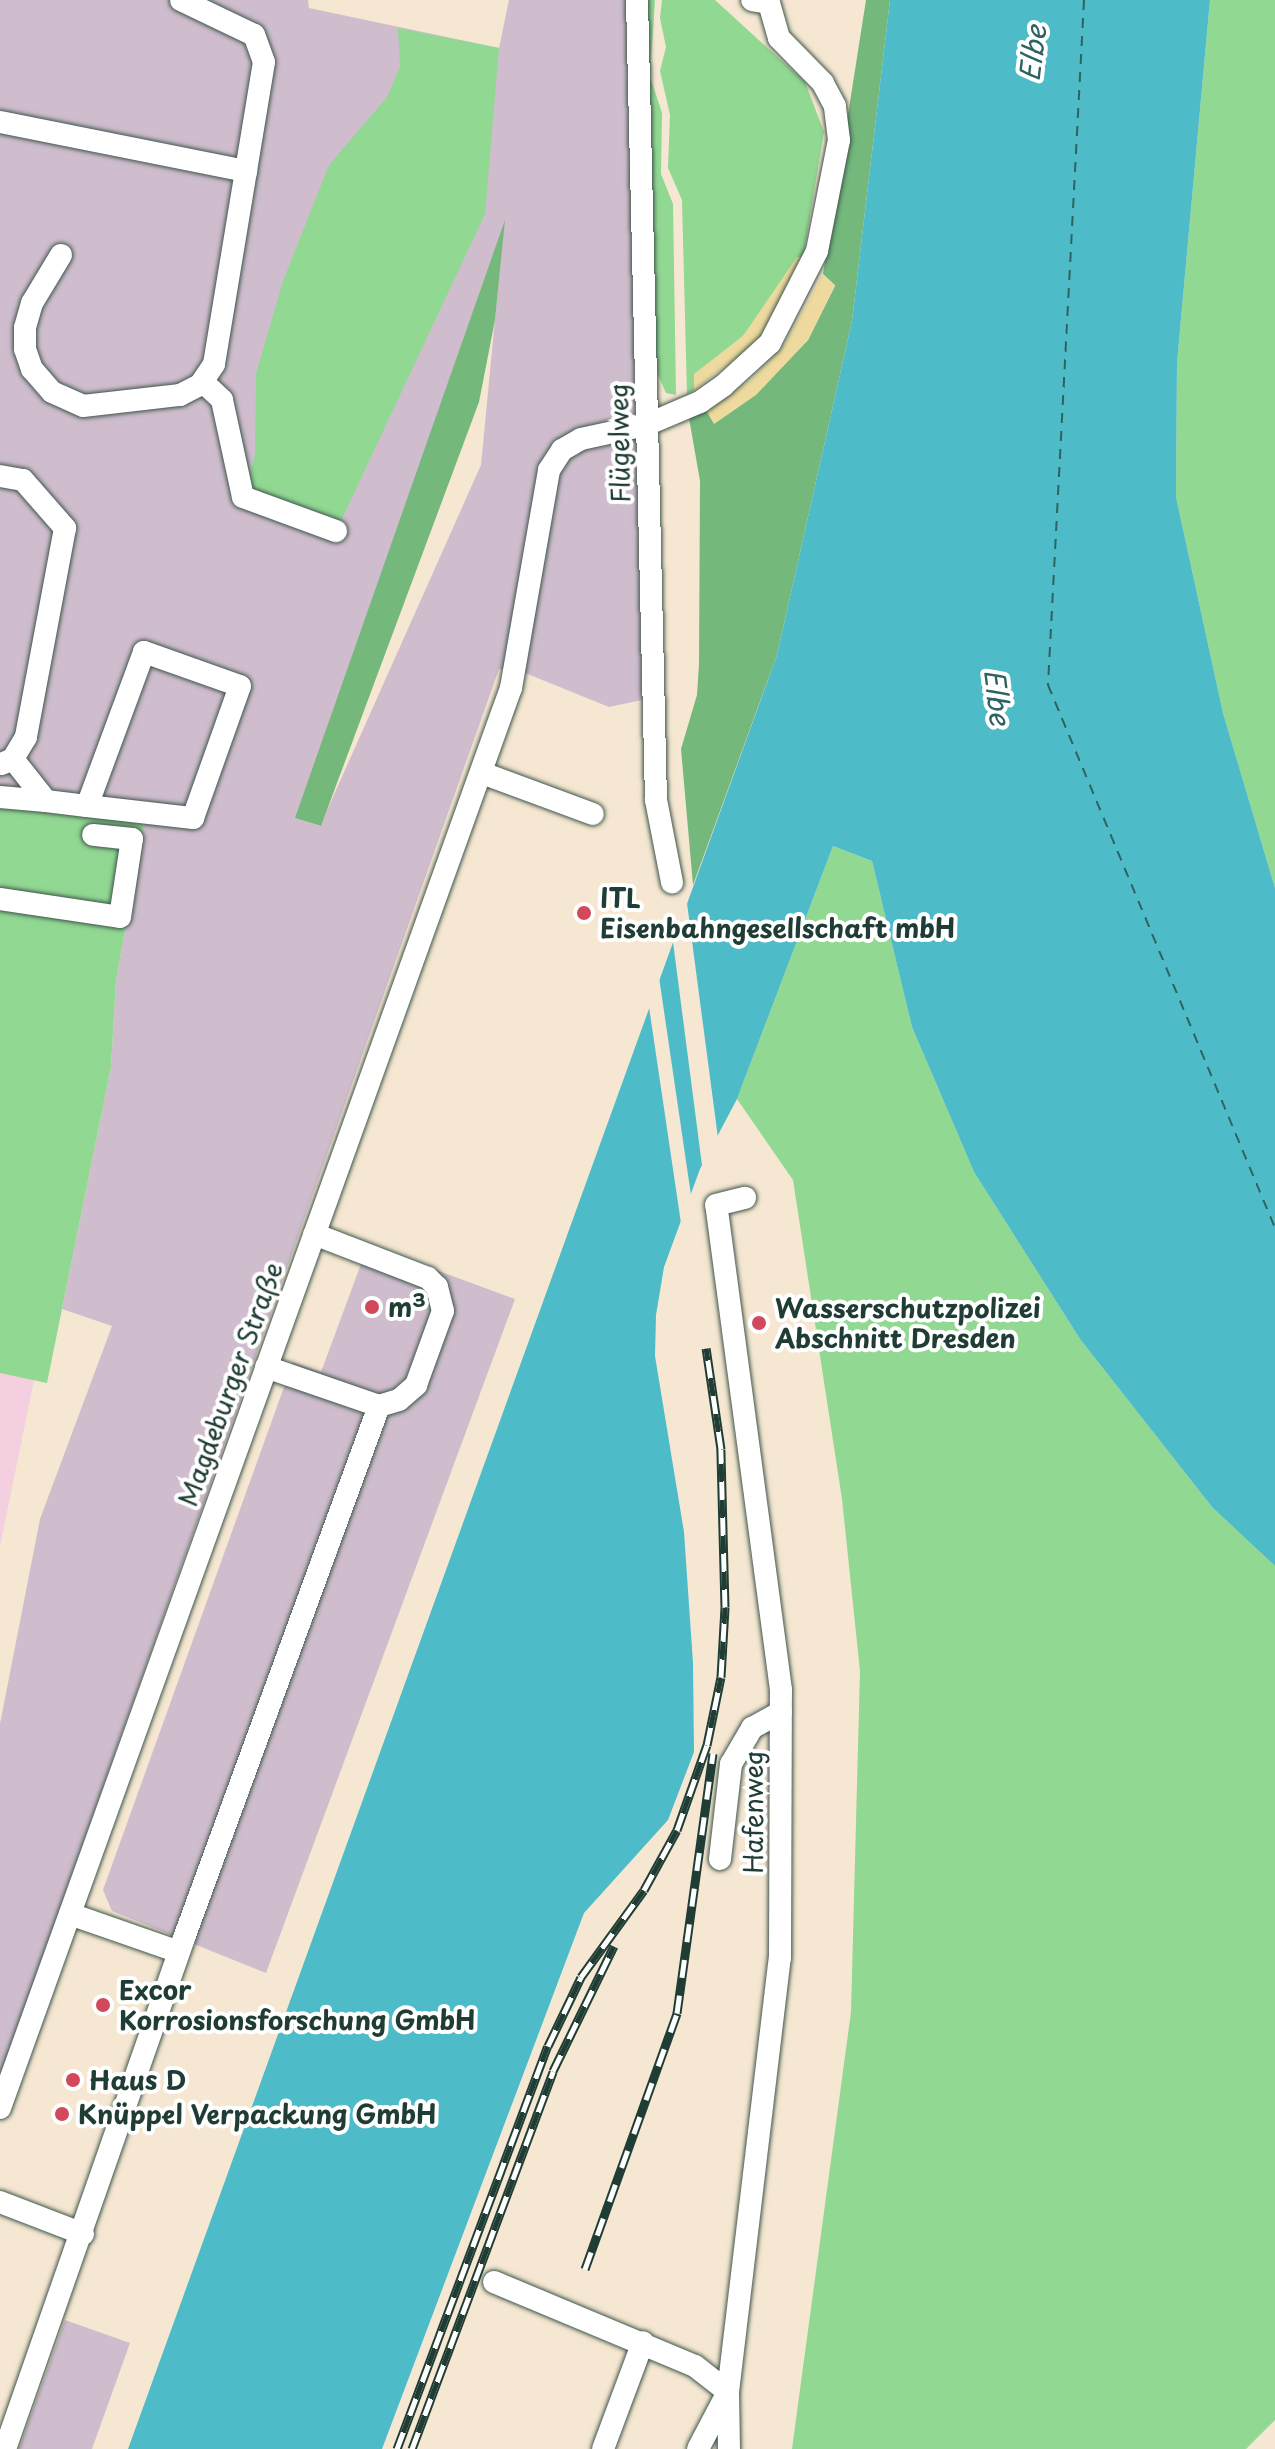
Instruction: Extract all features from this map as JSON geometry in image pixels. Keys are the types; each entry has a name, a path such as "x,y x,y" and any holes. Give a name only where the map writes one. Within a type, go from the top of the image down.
{"street":[{"path":"61,255 32,303 25,328 25,349 32,369 52,392 83,406 180,395 203,382 214,364 264,62 254,35 181,0"},
{"name":"Flügelweg","path":"637,0 656,800 672,882"},
{"name":"Magdeburger Straße","path":"0,2108 514,679 549,470 562,450 581,439 646,425 700,402 770,343 817,251 839,140 835,106 823,83 779,38 764,1"},
{"path":"0,122 246,171"},
{"path":"203,382 222,400 243,497 336,531"},
{"path":"0,476 23,480 65,528 26,737 7,762 46,801"},
{"path":"0,797 193,818 240,686 144,652 87,806"},
{"path":"482,773 593,814"},
{"path":"0,899 120,917 132,839 93,835"},
{"name":"Hafenweg","path":"729,2449 728,2392 780,1958 781,1712 716,1205 745,1198"},
{"path":"266,1367 379,1406 399,1400 416,1385 443,1311 441,1296 419,1272 314,1234"},
{"path":"5,2449 83,2234 179,1952 379,1406"},
{"path":"720,1859 731,1764 752,1728 781,1712"},
{"path":"70,1914 179,1952"},
{"path":"0,2202 83,2234"},
{"path":"494,2282 695,2366 728,2392 698,2449"},
{"path":"603,2449 643,2342"}],"shaded area":[{"path":"0,0 308,0 309,8 499,48 509,0 626,0 642,700 609,707 525,673 499,669 0,2078 0,1724 40,1519 112,1326 62,1309 111,1067 116,981 144,823 0,808","holes":["504,225 481,465 320,826 296,818"]},
{"path":"368,1245 515,1299 266,1973 112,1911 103,1890 293,1362 321,1372"},
{"path":"0,1373 34,1380 0,1546"},
{"path":"65,2320 130,2343 92,2449 19,2449"}],"green space":[{"path":"647,0 655,0 650,76 662,113 661,174 673,204 676,395 666,393 655,368"},
{"path":"662,0 715,0 805,82 824,132 803,258 743,336 695,374 694,390 687,394 682,200 668,168 670,115 660,71 666,47 660,18"},
{"path":"866,0 890,0 852,321 777,655 693,885 681,749 697,695 699,664 700,481 689,418 706,410 714,423 756,394 808,340 835,286 823,274"},
{"path":"1210,0 1275,0 1275,888 1223,713 1176,497 1177,363"},
{"path":"398,28 499,48 485,214 340,523 254,490 249,478 255,455 256,374 283,281 329,165 387,97 400,67"},
{"path":"505,220 495,320 479,402 321,826 295,818"},
{"path":"0,808 144,823 116,981 111,1067 47,1383 0,1373"},
{"path":"833,846 872,861 912,1027 974,1172 1080,1339 1212,1507 1275,1566 1275,2420 1246,2449 792,2449 851,2012 860,1671 842,1499 793,1180 737,1099"}],"sand":[{"path":"797,257 803,258 760,340 694,390 694,374 743,336"},
{"path":"823,274 835,285 808,340 756,395 714,424 706,410 751,380 785,344"}],"water":[{"name":"Elbe","path":"890,0 1210,0 1177,363 1176,497 1223,713 1275,888 1275,1566 1212,1507 1080,1339 974,1172 912,1027 872,861 833,846 737,1099 700,1169 664,1267 656,1315 655,1356 684,1532 693,1663 694,1752 668,1820 584,1913 382,2449 128,2449 777,655 852,321"}],"pier":[{"path":"687,903 718,1138 703,1173 673,942"},
{"path":"659,977 692,1202 682,1230 649,1007"}],"ferry route":[{"path":"1084,0 1048,685 1275,1228"}],"railway":[{"path":"397,2449 548,2046 581,1977 644,1890 677,1830 707,1745 721,1677 725,1607 721,1449 706,1348"},
{"path":"585,2269 677,2013 713,1753"},
{"path":"412,2449 553,2071 614,1946"}],"place":[{"name":"ITL Eisenbahngesellschaft mbH","path":"584,913"},
{"name":"m³","path":"372,1307"},
{"name":"Wasserschutzpolizei Abschnitt Dresden","path":"759,1323"},
{"name":"Excor Korrosionsforschung GmbH","path":"103,2005"},
{"name":"Haus D","path":"73,2080"},
{"name":"Knüppel Verpackung GmbH","path":"62,2114"}]}
